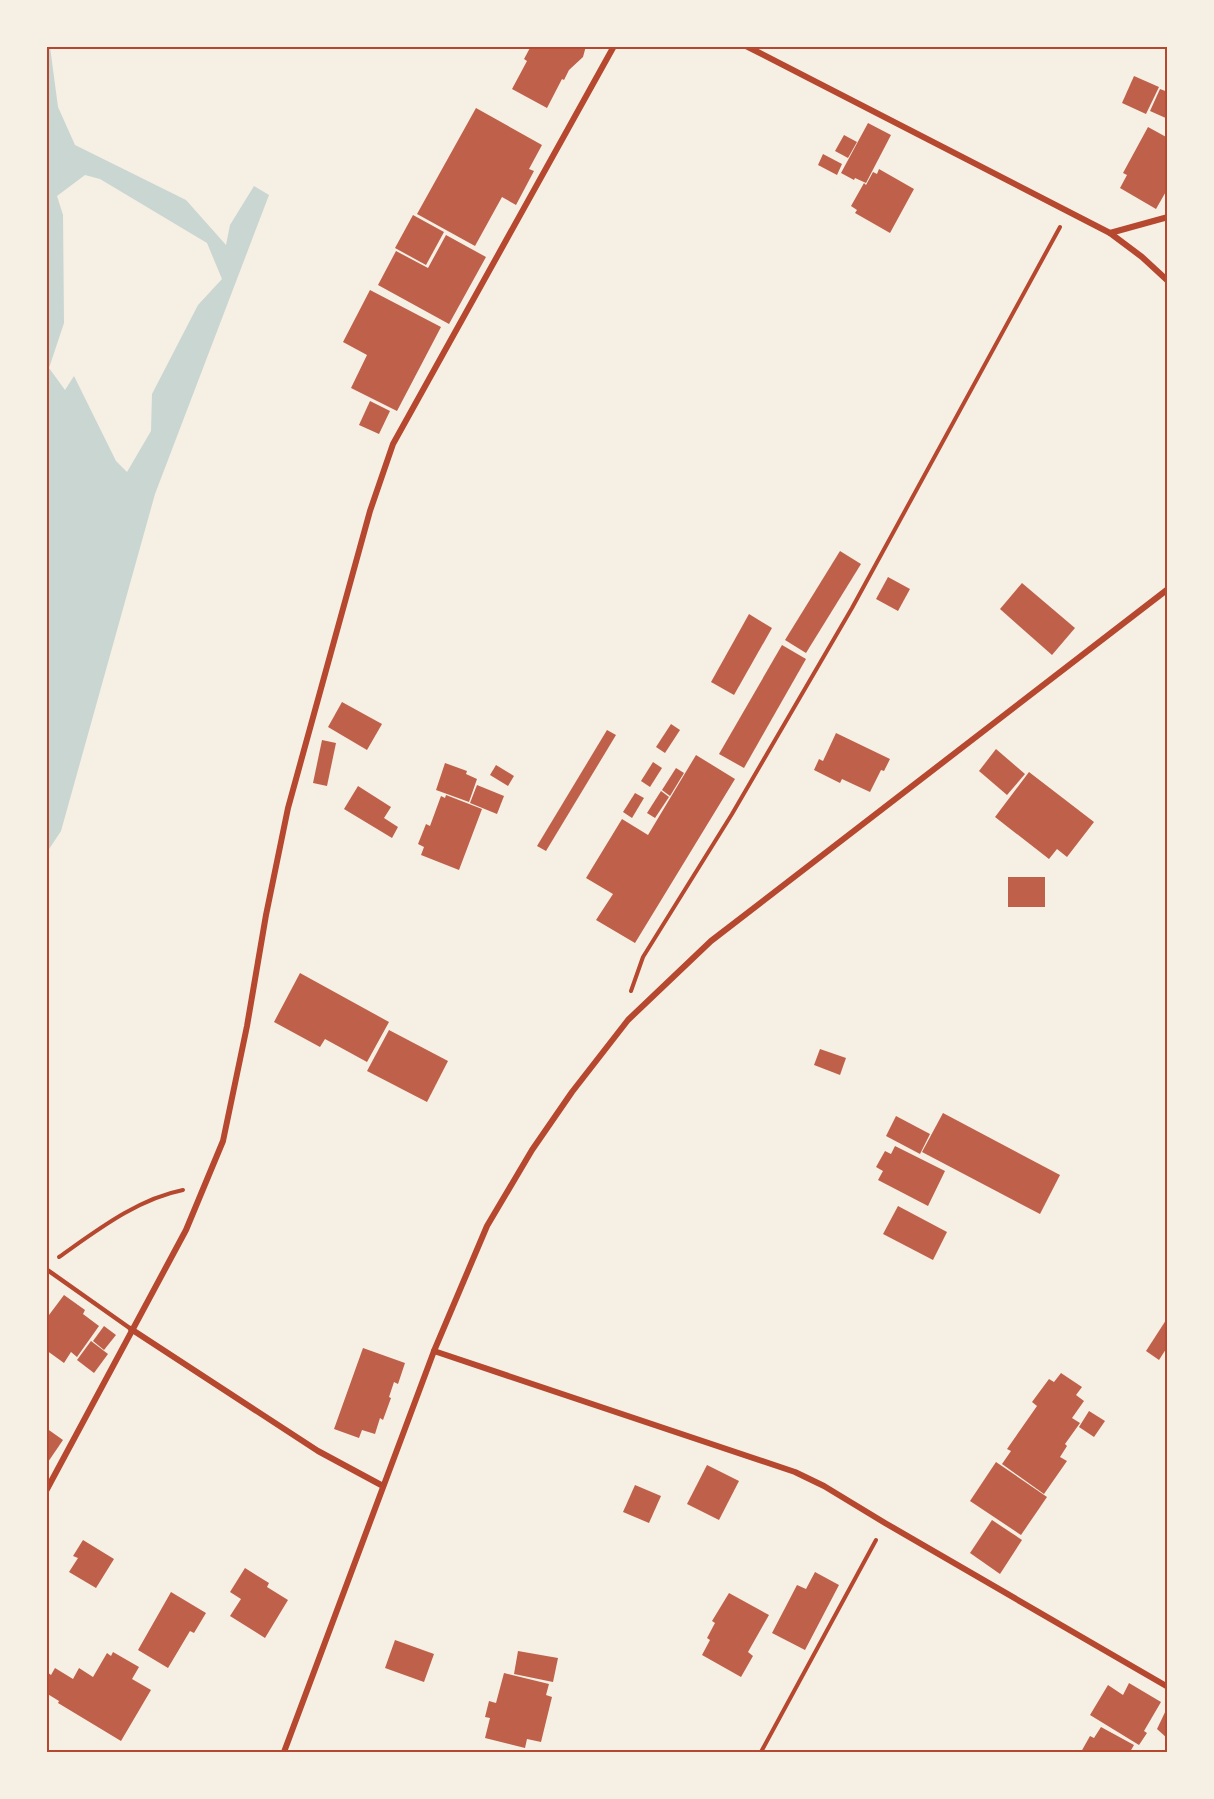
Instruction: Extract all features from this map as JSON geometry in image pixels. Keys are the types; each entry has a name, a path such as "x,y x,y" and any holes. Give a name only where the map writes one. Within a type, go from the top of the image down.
{"street":[{"path":"46,1491 186,1230 223,1141 288,807 370,511 393,444 614,46"},
{"path":"746,46 1110,233 1142,257 1167,281"},
{"path":"1110,233 1167,217"},
{"path":"284,1752 434,1351 487,1226 532,1150 572,1092 628,1020 711,941 1167,589"},
{"path":"131,1329 318,1451 383,1486"},
{"path":"434,1351 795,1472 824,1486 1167,1687"}],"lane":[{"path":"46,1269 131,1329"}],"path":[{"path":"628,1020 631,987 643,957 732,814 846,618 1068,213"},
{"path":"56,1259 119,1216 167,1193 204,1185"},
{"path":"761,1752 885,1523"}],"shaded area":[{"path":"46,47 50,47 58,107 75,145 186,200 226,245 230,225 254,186 269,195 155,494 61,831 47,852","holes":["85,175 100,179 207,243 222,279 198,305 152,394 151,431 127,472 116,461 74,376 65,390 49,368 64,323 63,215 57,196"]}],"building":[{"path":"531,46 586,46 583,57 569,70 564,80 562,79 547,108 512,89 527,61 524,59"},
{"path":"1134,76 1159,87 1146,114 1122,103"},
{"path":"1160,89 1168,92 1168,119 1150,111"},
{"path":"476,108 542,145 529,169 534,171 516,205 502,197 475,246 417,214"},
{"path":"868,123 891,135 866,183 841,173"},
{"path":"1148,127 1168,138 1168,188 1156,209 1120,188 1127,175 1123,173"},
{"path":"844,135 857,142 848,158 835,151"},
{"path":"823,154 842,164 837,175 818,165"},
{"path":"879,169 914,189 890,233 855,213 857,210 851,206 864,183 866,185 873,172 877,174"},
{"path":"413,215 444,232 426,265 395,248"},
{"path":"446,235 486,257 449,324 378,285 396,251 428,268"},
{"path":"370,290 441,327 397,411 351,388 367,355 343,342"},
{"path":"370,401 390,411 379,434 359,425"},
{"path":"840,551 861,564 806,653 785,640"},
{"path":"888,577 910,589 898,611 876,599"},
{"path":"1022,583 1075,628 1052,655 1000,609"},
{"path":"749,614 772,628 734,695 711,682"},
{"path":"782,645 806,659 744,768 719,754"},
{"path":"342,702 382,724 367,750 328,727"},
{"path":"671,724 680,730 665,753 656,747"},
{"path":"607,730 616,735 546,851 537,846"},
{"path":"836,733 890,759 884,771 881,770 870,792 842,779 840,783 814,770 819,759 823,761"},
{"path":"322,740 336,743 327,786 313,783"},
{"path":"996,749 1025,774 1007,795 979,771"},
{"path":"696,755 735,779 635,943 596,920 613,894 586,878 622,819 648,835"},
{"path":"653,762 662,768 650,787 641,781"},
{"path":"445,763 467,771 466,774 477,779 469,802 436,790"},
{"path":"496,765 514,776 508,786 490,775"},
{"path":"676,768 684,773 670,796 662,790"},
{"path":"1029,772 1094,822 1067,857 1057,849 1049,859 995,817"},
{"path":"477,785 504,796 497,814 470,803"},
{"path":"358,786 391,807 384,818 398,827 392,838 344,809"},
{"path":"661,791 669,797 655,818 647,813"},
{"path":"635,793 644,798 632,818 623,812"},
{"path":"446,795 482,809 459,870 421,855 424,847 418,844 426,824 430,826 441,796 445,798"},
{"path":"1008,877 1045,877 1045,907 1008,907"},
{"path":"300,973 389,1022 367,1062 325,1039 320,1047 274,1022"},
{"path":"389,1030 448,1061 427,1102 367,1071"},
{"path":"820,1049 846,1058 840,1075 814,1065"},
{"path":"943,1113 1060,1175 1040,1214 922,1152"},
{"path":"896,1116 930,1134 920,1154 886,1136"},
{"path":"895,1146 945,1171 928,1206 878,1180 883,1171 876,1167 885,1151 891,1154"},
{"path":"898,1206 947,1232 933,1260 883,1234"},
{"path":"64,1295 85,1310 83,1314 99,1326 77,1357 71,1352 64,1363 46,1350 46,1319"},
{"path":"1168,1317 1168,1346 1159,1360 1146,1351"},
{"path":"104,1326 116,1335 104,1350 93,1341"},
{"path":"91,1341 108,1354 94,1373 77,1360"},
{"path":"363,1348 405,1363 398,1384 394,1382 383,1420 380,1418 375,1434 362,1430 359,1438 334,1429"},
{"path":"1061,1373 1082,1387 1076,1395 1084,1401 1072,1418 1080,1423 1065,1444 1067,1446 1060,1457 1067,1461 1044,1494 1002,1464 1011,1451 1007,1449 1037,1406 1032,1402 1049,1379 1054,1382"},
{"path":"1089,1411 1105,1421 1094,1437 1079,1427"},
{"path":"46,1428 63,1440 48,1462 46,1461"},
{"path":"996,1462 1047,1497 1021,1535 970,1501"},
{"path":"707,1465 739,1481 719,1520 687,1504"},
{"path":"635,1485 661,1496 649,1523 623,1512"},
{"path":"992,1520 1022,1540 1000,1574 970,1553"},
{"path":"83,1540 114,1559 96,1588 69,1572 78,1558 73,1556"},
{"path":"245,1568 269,1583 267,1587 288,1600 265,1638 230,1616 241,1599 230,1592"},
{"path":"815,1572 839,1585 805,1650 772,1633 797,1585 806,1589"},
{"path":"171,1592 206,1613 194,1633 190,1631 168,1668 138,1650"},
{"path":"729,1593 769,1615 748,1652 753,1656 741,1677 702,1655 715,1623 712,1621"},
{"path":"395,1640 434,1654 424,1682 385,1668"},
{"path":"518,1651 558,1658 553,1682 514,1674"},
{"path":"113,1652 139,1667 132,1679 151,1690 121,1741 58,1703 59,1701 46,1693 47,1672 51,1675 55,1668 73,1679 79,1668 93,1677 107,1653 111,1656"},
{"path":"504,1673 549,1684 546,1695 552,1697 541,1742 527,1739 525,1748 485,1738 490,1718 485,1717 489,1701 496,1703"},
{"path":"1129,1683 1161,1702 1144,1731 1147,1733 1139,1745 1090,1715 1108,1685 1123,1695"},
{"path":"1168,1706 1168,1739 1157,1729"},
{"path":"1101,1727 1134,1745 1130,1752 1081,1752 1090,1736 1094,1738"}]}
